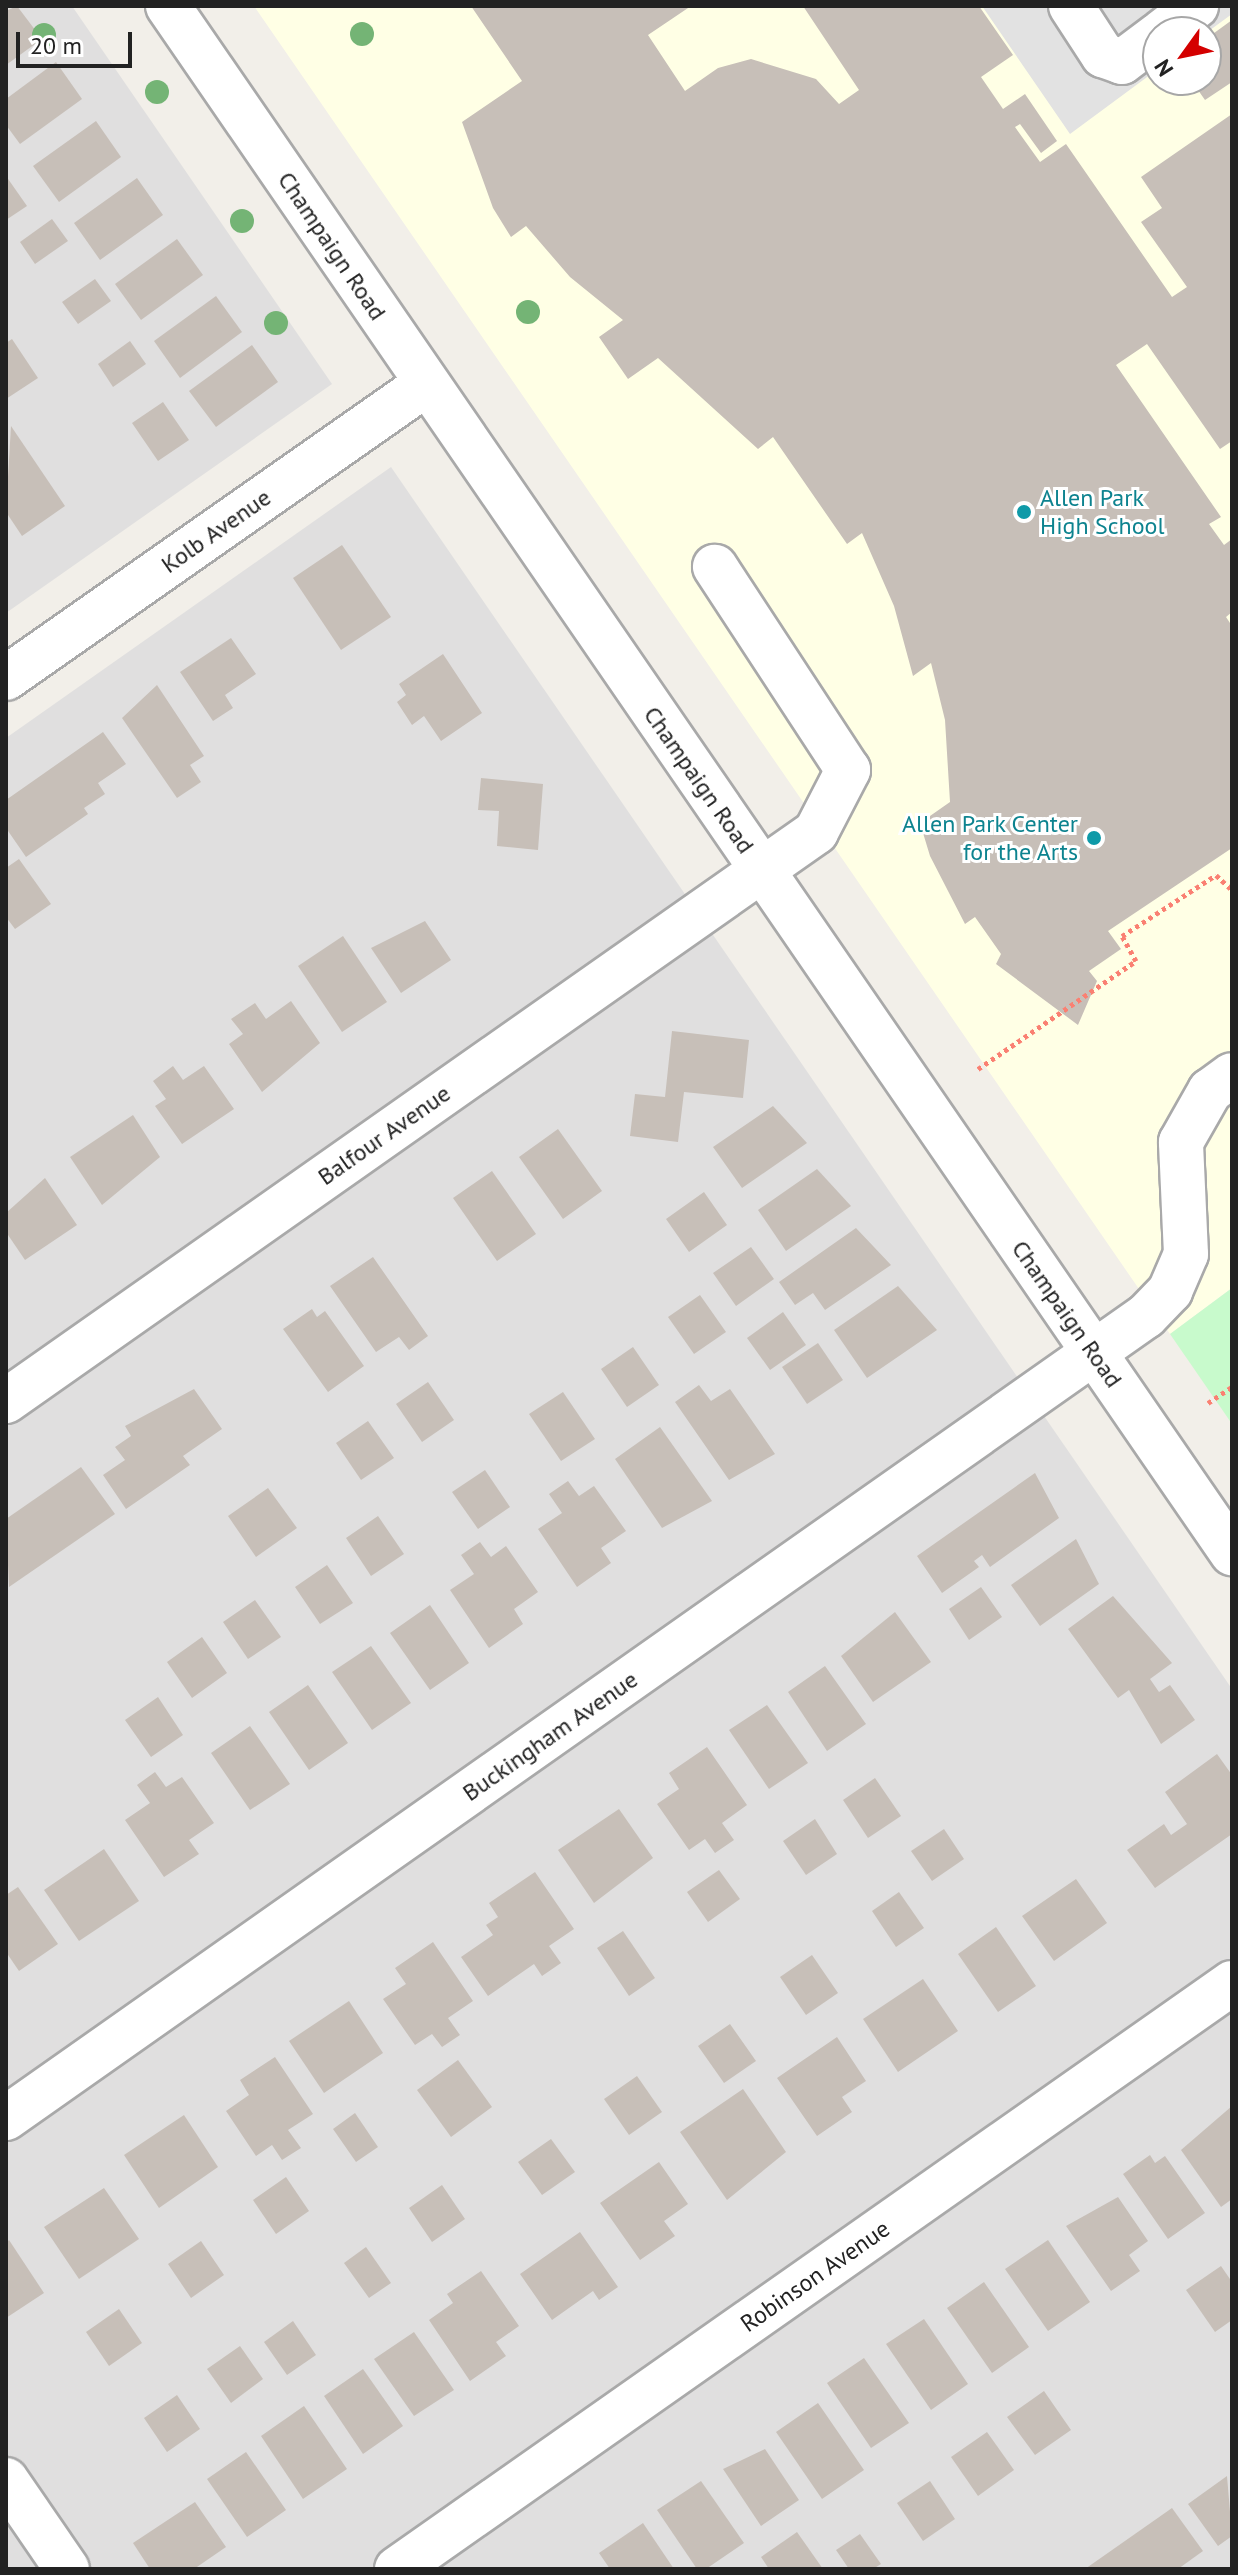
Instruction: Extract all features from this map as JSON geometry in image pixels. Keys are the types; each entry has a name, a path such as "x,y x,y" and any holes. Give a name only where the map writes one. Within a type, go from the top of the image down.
{"street":[{"name":"Champaign Road","path":"168,6 1232,1553"},
{"path":"1071,6 1103,55 1122,62 1142,47"},
{"name":"Kolb Avenue","path":"6,678 426,384"},
{"name":"Balfour Avenue","path":"6,1401 816,832 848,770 715,567"},
{"name":"Buckingham Avenue","path":"6,2118 1094,1354 1170,1291 1186,1254 1181,1142 1210,1091 1232,1075"},
{"name":"Robinson Avenue","path":"397,2569 1232,1983"},
{"path":"6,2480 67,2569"}],"path":[{"path":"978,1069 1136,961 1122,936 1216,875 1232,890"},
{"path":"1208,1403 1232,1387"}],"shaded area":[{"path":"6,6 72,6 332,384 6,613"},
{"path":"254,6 1232,6 1232,1288 1170,1334"},
{"path":"982,6 1232,6 1232,14 1222,21 1222,16 1142,16 1142,81 1070,134"},
{"path":"391,467 1232,1689 1232,2569 6,2569 6,738"}],"green space":[{"path":"1232,1288 1232,1424 1170,1334"}],"building":[{"path":"17,6 42,39 6,65 6,11"},
{"name":"Allen Park High School","path":"471,6 691,6 648,35 685,91 718,68 751,59 816,79 839,104 859,90 803,6 979,6 1013,55 981,77 1003,109 1025,94 1057,141 1041,153 1020,124 1015,127 1040,162 1066,144 1172,297 1187,287 1141,222 1162,208 1141,177 1232,114 1232,441 1220,449 1147,344 1116,365 1221,517 1209,524 1224,545 1232,539 1232,612 1226,617 1232,626 1232,848 1108,931 1121,949 1089,971 1097,981 1078,1025 996,964 1001,954 975,917 965,924 930,856 920,823 950,802 945,720 931,663 913,676 894,606 862,533 847,544 773,437 758,449 658,358 628,379 599,337 623,320 570,277 526,226 511,237 493,208 462,122 522,81"},
{"path":"1232,20 1232,82 1222,89 1222,27"},
{"path":"56,62 82,99 20,144 6,125 6,99"},
{"path":"96,121 121,157 59,202 33,166"},
{"path":"6,176 27,206 6,220"},
{"path":"137,178 163,215 100,260 74,223"},
{"path":"52,219 68,241 35,264 20,242"},
{"path":"177,239 203,275 141,320 115,284"},
{"path":"95,279 111,301 78,324 62,302"},
{"path":"216,296 242,332 180,378 154,341"},
{"path":"12,339 38,378 6,399 6,343"},
{"path":"130,341 146,364 113,387 98,364"},
{"path":"252,345 278,382 216,427 189,391"},
{"path":"163,402 189,440 158,461 132,423"},
{"path":"11,426 65,506 22,536 6,512"},
{"path":"342,545 391,617 341,650 293,578"},
{"path":"231,638 256,674 225,695 233,708 213,721 180,672"},
{"path":"443,654 482,713 441,741 424,716 412,725 397,702 406,695 399,684"},
{"path":"157,685 204,756 190,765 201,782 177,798 122,718"},
{"path":"103,732 126,764 98,783 105,794 84,808 88,814 26,857 6,828 6,800"},
{"path":"481,778 543,784 538,850 497,846 499,811 478,810"},
{"path":"19,859 51,904 15,929 6,917 6,868"},
{"path":"425,921 451,960 401,993 371,948"},
{"path":"343,936 387,1002 342,1032 298,966"},
{"path":"291,1001 320,1043 262,1092 229,1044 243,1034 231,1019 255,1003 266,1019"},
{"path":"672,1031 749,1040 743,1098 684,1092 678,1142 630,1136 635,1094 665,1097"},
{"path":"173,1066 183,1080 204,1066 234,1109 182,1144 155,1106 166,1099 153,1081"},
{"path":"773,1106 807,1143 742,1188 713,1147"},
{"path":"133,1115 160,1157 102,1205 70,1157"},
{"path":"558,1129 602,1191 563,1219 519,1157"},
{"path":"817,1169 851,1206 786,1251 758,1210"},
{"path":"492,1171 536,1234 497,1261 453,1198"},
{"path":"45,1178 77,1225 25,1260 6,1232 6,1213"},
{"path":"704,1192 727,1225 689,1252 666,1219"},
{"path":"856,1228 891,1265 825,1310 813,1293 795,1305 779,1282"},
{"path":"751,1247 774,1279 736,1306 713,1273"},
{"path":"373,1257 428,1336 409,1350 399,1337 376,1352 330,1286"},
{"path":"898,1286 937,1330 867,1378 834,1330"},
{"path":"700,1295 726,1332 694,1354 668,1317"},
{"path":"312,1309 317,1317 325,1311 364,1366 328,1392 283,1329"},
{"path":"783,1312 806,1345 770,1370 747,1338"},
{"path":"818,1343 843,1380 807,1404 782,1367"},
{"path":"633,1347 659,1385 627,1407 601,1369"},
{"path":"428,1382 454,1420 422,1442 396,1404"},
{"path":"699,1385 711,1401 730,1389 775,1454 729,1480 675,1402"},
{"path":"194,1389 222,1429 183,1456 190,1465 126,1509 103,1475 125,1460 115,1447 131,1436 125,1426"},
{"path":"563,1392 595,1439 561,1461 529,1414"},
{"path":"368,1421 394,1458 361,1480 336,1443"},
{"path":"660,1427 712,1501 662,1528 615,1459"},
{"path":"81,1467 115,1514 9,1587 6,1519"},
{"path":"485,1470 510,1507 478,1529 452,1492"},
{"path":"1035,1473 1059,1518 990,1567 982,1555 974,1561 979,1567 942,1593 917,1556"},
{"path":"568,1481 579,1496 594,1486 626,1531 601,1548 611,1563 577,1587 538,1529 562,1513 549,1494"},
{"path":"268,1488 297,1528 256,1557 228,1516"},
{"path":"378,1516 404,1554 371,1576 346,1538"},
{"path":"1076,1539 1099,1584 1040,1626 1011,1585"},
{"path":"480,1542 491,1557 506,1546 538,1592 514,1609 523,1624 489,1648 450,1590 474,1574 461,1555"},
{"path":"327,1565 353,1603 320,1624 295,1587"},
{"path":"981,1587 1002,1617 969,1640 949,1609"},
{"path":"1113,1596 1172,1663 1150,1679 1159,1692 1170,1685 1195,1720 1161,1744 1129,1690 1118,1698 1068,1629"},
{"path":"255,1600 281,1637 248,1659 223,1622"},
{"path":"430,1605 469,1663 430,1690 390,1633"},
{"path":"895,1612 931,1662 873,1702 841,1656"},
{"path":"202,1637 227,1673 192,1698 167,1662"},
{"path":"371,1646 411,1703 372,1730 332,1672"},
{"path":"825,1666 866,1724 827,1751 788,1692"},
{"path":"308,1685 348,1743 309,1770 269,1712"},
{"path":"158,1697 183,1735 151,1757 125,1720"},
{"path":"767,1705 808,1763 769,1789 729,1730"},
{"path":"250,1726 290,1784 250,1810 211,1753"},
{"path":"707,1747 747,1805 722,1823 734,1840 715,1853 705,1839 689,1850 657,1804 679,1789 669,1773"},
{"path":"1217,1754 1232,1775 1232,1834 1155,1888 1127,1850 1164,1824 1171,1835 1187,1824 1165,1792"},
{"path":"155,1772 166,1787 182,1777 214,1823 189,1840 199,1854 164,1877 125,1820 150,1803 137,1785"},
{"path":"875,1778 901,1816 868,1838 843,1800"},
{"path":"619,1809 653,1858 594,1903 558,1850"},
{"path":"815,1819 837,1854 806,1875 783,1841"},
{"path":"944,1829 964,1859 932,1881 911,1851"},
{"path":"104,1849 139,1901 79,1941 44,1890"},
{"path":"719,1870 740,1899 708,1922 687,1892"},
{"path":"535,1872 574,1929 549,1946 561,1963 542,1976 534,1964 488,1996 461,1957 493,1935 486,1925 498,1917 489,1903"},
{"path":"1076,1879 1107,1923 1054,1961 1022,1916"},
{"path":"18,1887 58,1944 19,1971 6,1952 6,1895"},
{"path":"899,1892 924,1928 896,1947 872,1911"},
{"path":"996,1927 1036,1986 998,2012 958,1954"},
{"path":"623,1931 655,1978 629,1996 597,1948"},
{"path":"433,1942 473,2001 448,2018 460,2035 442,2047 432,2034 415,2045 383,1999 406,1984 395,1968"},
{"path":"812,1955 838,1993 806,2015 780,1977"},
{"path":"923,1979 958,2031 898,2072 863,2019"},
{"path":"349,2001 383,2053 324,2093 289,2041"},
{"path":"730,2024 756,2061 724,2083 698,2046"},
{"path":"837,2037 866,2081 842,2097 852,2112 817,2136 777,2078"},
{"path":"275,2057 313,2114 288,2130 301,2148 282,2160 272,2145 256,2156 226,2111 249,2095 240,2080"},
{"path":"458,2060 492,2107 451,2137 417,2090"},
{"path":"637,2076 662,2112 629,2135 604,2099"},
{"path":"743,2089 786,2152 727,2200 680,2132"},
{"path":"1232,2106 1232,2199 1221,2207 1181,2150"},
{"path":"355,2113 378,2147 356,2162 333,2129"},
{"path":"184,2115 218,2167 159,2208 124,2155"},
{"path":"551,2139 575,2172 542,2195 518,2162"},
{"path":"1150,2155 1155,2163 1165,2156 1205,2213 1168,2239 1123,2174"},
{"path":"659,2162 688,2204 664,2221 675,2236 640,2260 600,2203"},
{"path":"286,2177 309,2211 276,2234 253,2200"},
{"path":"442,2185 465,2219 432,2242 409,2208"},
{"path":"104,2188 139,2239 79,2279 44,2227"},
{"path":"1118,2197 1148,2241 1129,2255 1140,2271 1111,2291 1066,2226"},
{"path":"580,2232 618,2287 599,2300 593,2291 552,2320 520,2274"},
{"path":"9,2240 44,2293 6,2318 6,2243"},
{"path":"1048,2240 1090,2302 1048,2331 1005,2269"},
{"path":"201,2241 224,2275 191,2298 168,2264"},
{"path":"366,2247 391,2283 369,2298 344,2263"},
{"path":"1221,2266 1232,2282 1232,2320 1215,2332 1186,2290"},
{"path":"481,2271 519,2326 496,2342 506,2356 470,2381 429,2320 453,2303 447,2294"},
{"path":"984,2282 1029,2347 992,2373 947,2308"},
{"path":"119,2309 142,2343 109,2366 86,2332"},
{"path":"924,2319 968,2384 931,2410 886,2344"},
{"path":"293,2321 316,2355 287,2375 264,2342"},
{"path":"414,2332 454,2390 414,2416 374,2359"},
{"path":"240,2346 263,2379 231,2403 207,2369"},
{"path":"864,2358 909,2423 871,2448 827,2383"},
{"path":"363,2369 403,2426 363,2454 324,2396"},
{"path":"1044,2391 1071,2430 1035,2455 1007,2417"},
{"path":"177,2395 200,2429 167,2452 144,2418"},
{"path":"818,2403 864,2470 822,2499 776,2432"},
{"path":"304,2406 347,2469 303,2499 261,2436"},
{"path":"987,2432 1014,2470 978,2496 951,2457"},
{"path":"765,2449 799,2500 761,2526 723,2469"},
{"path":"246,2452 286,2510 247,2537 207,2479"},
{"path":"1227,2476 1232,2536 1218,2546 1188,2504"},
{"path":"701,2481 744,2543 706,2569 697,2569 657,2510"},
{"path":"930,2481 955,2519 923,2541 897,2503"},
{"path":"195,2502 226,2547 194,2569 150,2569 133,2543"},
{"path":"1172,2508 1203,2551 1178,2569 1085,2569"},
{"path":"643,2523 674,2569 610,2569 599,2553"},
{"path":"797,2532 823,2569 769,2569 761,2557"},
{"path":"860,2534 881,2564 873,2569 849,2569 836,2550"}],"place":[{"name":"Allen Park High School","path":"1024,512"},
{"name":"Allen Park Center for the Arts","path":"1094,838"}]}
